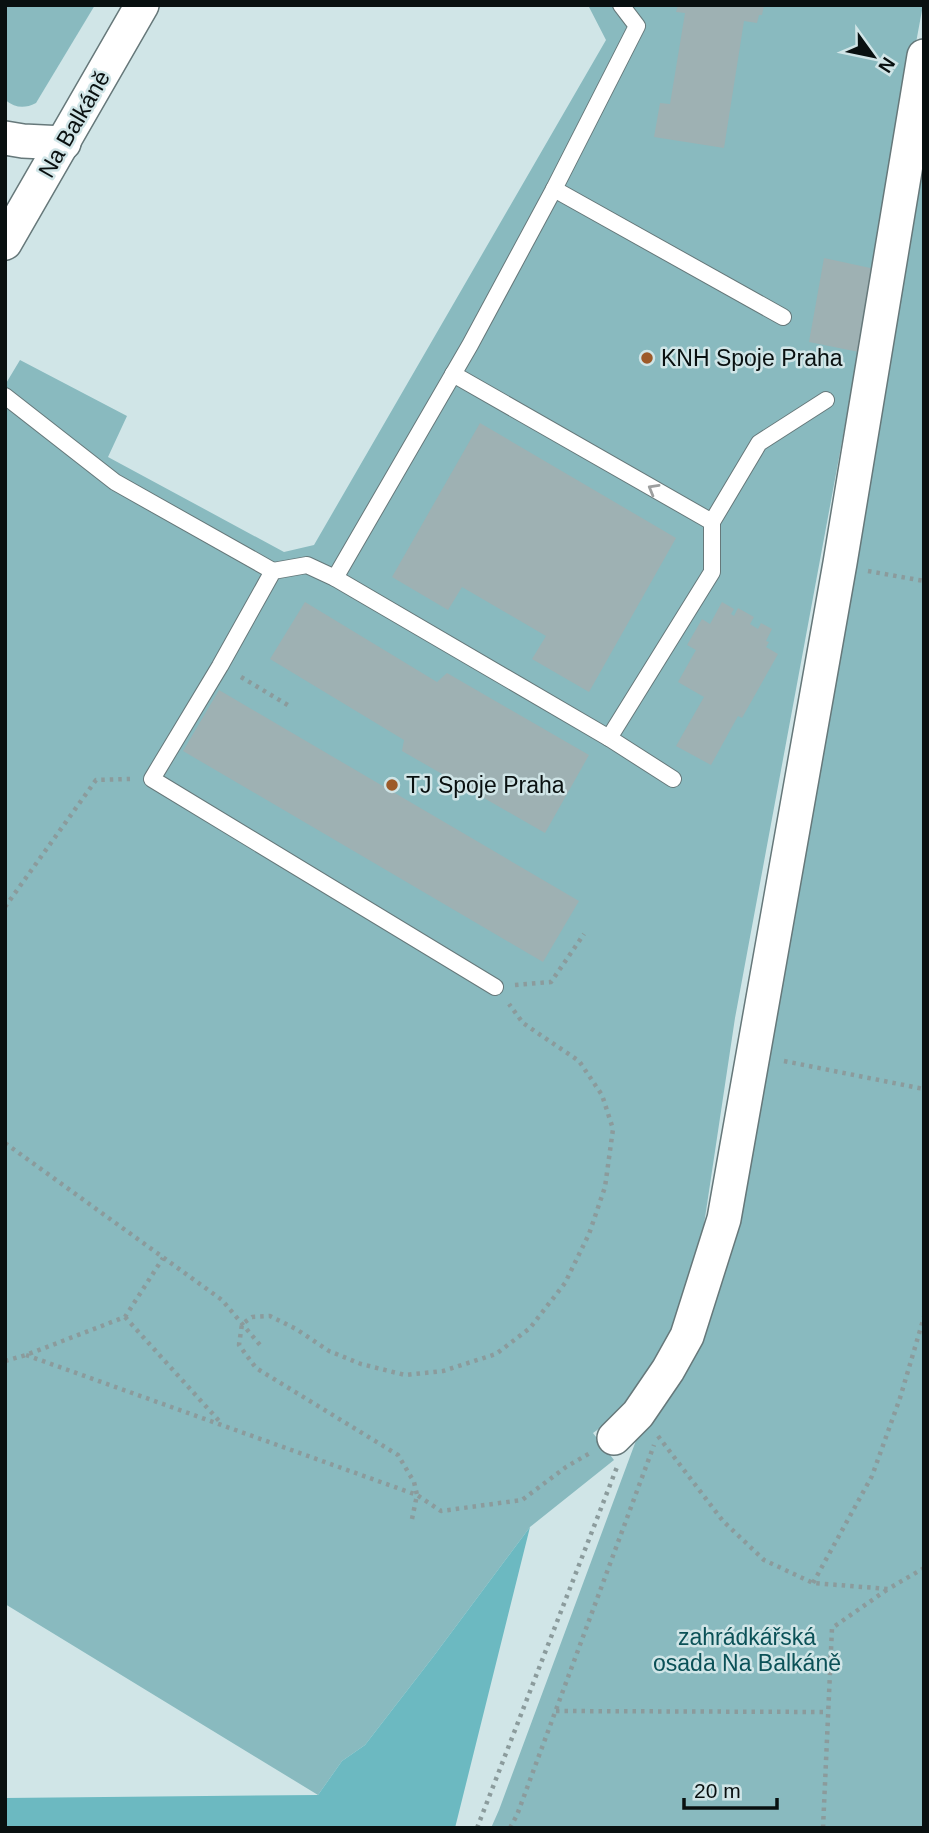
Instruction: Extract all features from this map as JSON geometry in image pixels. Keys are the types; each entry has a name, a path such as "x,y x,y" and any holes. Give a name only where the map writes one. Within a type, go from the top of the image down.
{"street":[{"name":"Na Balkáně","path":"5,243 142,5"},
{"path":"616,1452 687,1336 724,1219 840,564 924,56"},
{"path":"5,138 64,143"}],"lane":[{"path":"335,578 453,374 554,190 637,26 621,5"},
{"path":"554,190 783,317"},
{"path":"453,374 712,522"},
{"path":"5,396 115,482 273,571 307,565 335,578 673,779"},
{"path":"608,738 712,572 712,522 759,443 826,400"},
{"path":"273,571 152,779 495,987"}],"path":[{"path":"840,564 924,581"},
{"path":"220,666 291,707"},
{"path":"5,907 96,780 152,779"},
{"path":"495,987 551,982 584,934"},
{"path":"411,1519 416,1496 414,1482 398,1455 256,1368 239,1345 242,1324 252,1317 270,1316 296,1329 329,1352 360,1364 405,1374 443,1371 496,1354 530,1328 565,1283 589,1234 606,1187 613,1129 602,1095 579,1061 523,1023 495,987"},
{"path":"752,1055 924,1089"},
{"path":"5,1143 222,1300 260,1345"},
{"path":"5,1360 125,1317 163,1258"},
{"path":"125,1317 222,1425"},
{"path":"813,1583 872,1476 900,1398 924,1317"},
{"path":"26,1354 416,1496 442,1511 522,1500 566,1467 605,1445 616,1452 477,1828"},
{"path":"638,1414 641,1427 657,1436 723,1521 764,1560 813,1583 888,1589"},
{"path":"822,1828 832,1628 924,1568"},
{"path":"556,1711 828,1713"}],"green space":[{"path":"5,5 95,5 36,103 24,107 5,100"},
{"name":"TJ Spoje Praha","path":"586,5 923,5 735,1018 694,1291 672,1340 611,1420 593,1433 614,1460 530,1527 365,1745 342,1761 318,1795 5,1604 5,385 20,360 127,416 108,457 284,552 314,545 606,40"},
{"name":"zahrádkářská osada Na Balkáně","path":"924,154 924,1828 491,1828 641,1427 698,1341"}],"shaded area":[{"path":"530,1527 455,1828 5,1828 5,1798 318,1795 342,1761 365,1745"}],"building":[{"path":"678,5 764,5 757,23 744,21 724,148 654,137 660,103 670,104 685,13 676,12"},
{"path":"824,258 875,269 859,352 809,342"},
{"path":"480,423 676,538 589,692 532,659 546,636 462,587 448,610 392,577"},
{"path":"305,602 437,682 447,673 589,755 545,833 402,751 404,740 270,659"},
{"path":"722,602 734,609 731,614 734,616 738,608 754,617 750,624 758,629 761,623 772,629 766,647 778,654 742,718 738,716 711,765 676,746 704,697 678,682 696,650 687,645 702,619 710,624"},
{"path":"219,690 579,901 543,962 183,751"}],"place":[{"name":"KNH Spoje Praha","path":"647,358"},
{"name":"TJ Spoje Praha","path":"392,785"}]}
